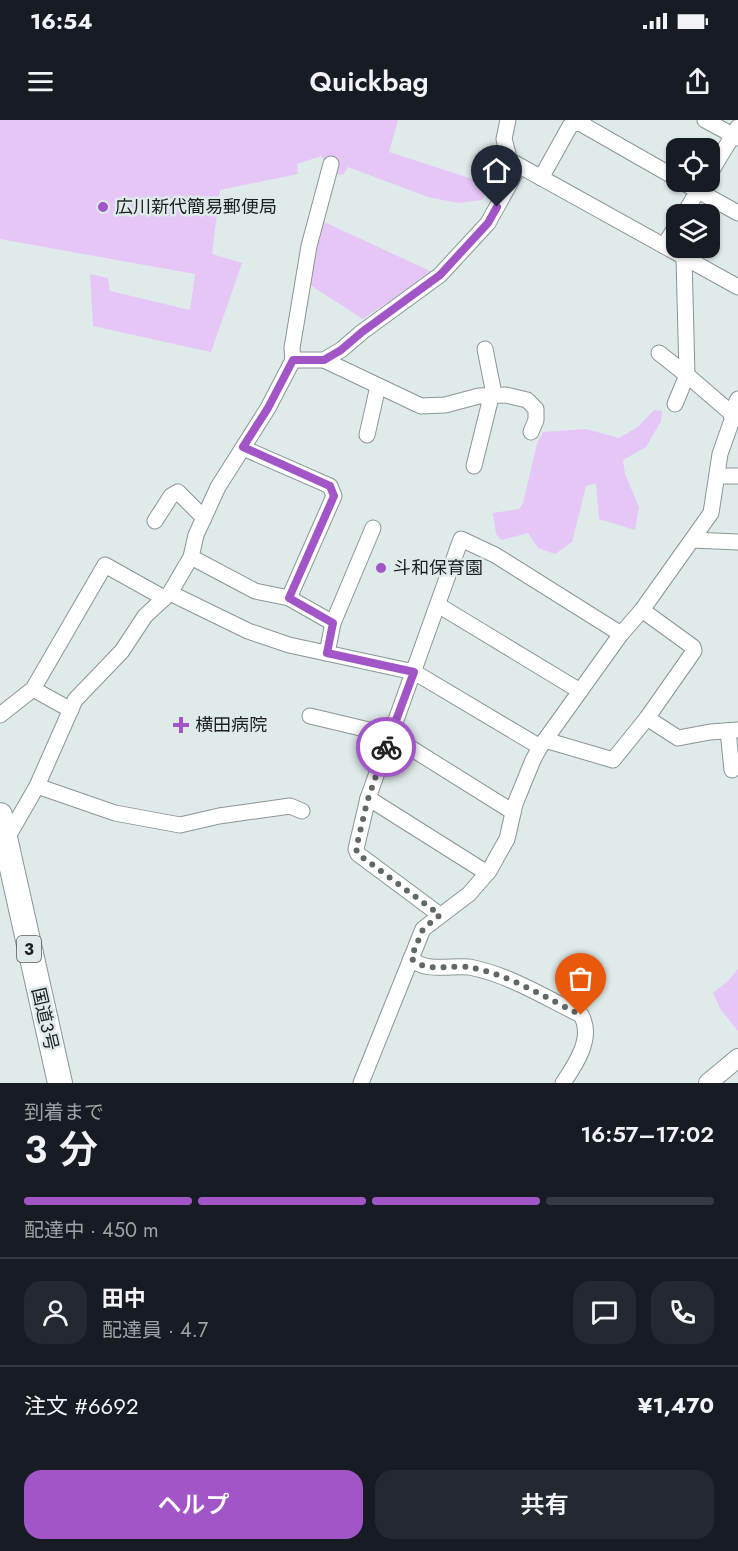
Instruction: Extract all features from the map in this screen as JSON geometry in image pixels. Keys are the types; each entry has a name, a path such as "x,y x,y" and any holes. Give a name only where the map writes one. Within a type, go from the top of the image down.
{"highway":[{"name":"国道3号","path":"0,815 60,1083"}],"street":[{"path":"324,360 341,350 440,275 488,223 514,176 504,139 508,120"},
{"path":"705,120 736,133 720,158"},
{"path":"541,178 570,126 581,121 666,172"},
{"path":"511,161 664,246 666,243"},
{"path":"6,840 38,786 75,700 122,651 145,616 167,596 191,557 196,535 219,487 268,408 293,360 292,348 309,246 331,164"},
{"path":"709,192 738,213"},
{"path":"675,404 687,375 684,258 738,287"},
{"path":"474,466 492,395 485,349"},
{"path":"361,1083 423,929 470,894 487,873 507,839 513,812 542,743 621,634 642,610 711,513 720,454 736,407 687,375 659,353"},
{"path":"293,360 324,360 422,406 445,405 492,395 506,395 527,400 536,409 537,420 531,432"},
{"path":"367,435 378,386"},
{"path":"243,447 330,486 334,496 289,598"},
{"path":"717,476 738,476"},
{"path":"155,521 171,496 178,492 204,518"},
{"path":"327,653 333,623 373,528"},
{"path":"440,915 358,854 356,849 368,798 462,539 495,555 621,634"},
{"path":"692,540 738,542"},
{"path":"191,557 255,591 289,598 333,623"},
{"path":"0,715 33,689 105,565 167,596 248,631 289,645 414,672 542,743 613,760 647,718 694,651 693,647 642,610"},
{"path":"438,605 580,691"},
{"path":"33,689 70,710"},
{"path":"310,716 390,735 513,812"},
{"path":"647,718 678,738 733,731 732,770"},
{"path":"38,786 115,813 180,825 219,816 290,806 302,811"},
{"path":"368,798 487,873"},
{"path":"411,958 416,963 425,966 467,967 488,971 581,1015 586,1023 585,1040 575,1065 563,1083"},
{"path":"708,1083 738,1058"}],"shaded area":[{"path":"0,120 398,120 389,152 491,185 482,200 458,203 428,197 348,167 343,175 333,173 321,156 297,164 298,174 220,190 212,254 242,263 211,352 93,326 90,274 108,278 110,291 190,310 195,274 0,239"},
{"path":"320,220 432,272 363,319 307,283"},
{"path":"654,410 662,411 661,421 646,447 623,460 625,474 639,507 635,530 599,519 596,483 586,486 572,542 555,554 538,548 528,533 501,540 496,534 493,513 519,509 523,503 537,444 543,432 586,429 619,438 638,427"},
{"path":"738,969 738,1031 721,1010 713,993"}],"way so far":[{"path":"386,747 367,802 356,849 358,854 440,915 423,929 411,958 416,963 425,966 467,967 488,971 581,1015"}],"place":[{"name":"広川新代簡易郵便局","path":"103,207"},
{"name":"斗和保育園","path":"381,568"},
{"name":"横田病院","path":"181,725"}],"route":[{"path":"386,747 414,672 327,653 333,623 289,598 334,496 330,486 243,447 268,408 293,360 324,360 341,350 440,275 488,223 497,207"}]}
